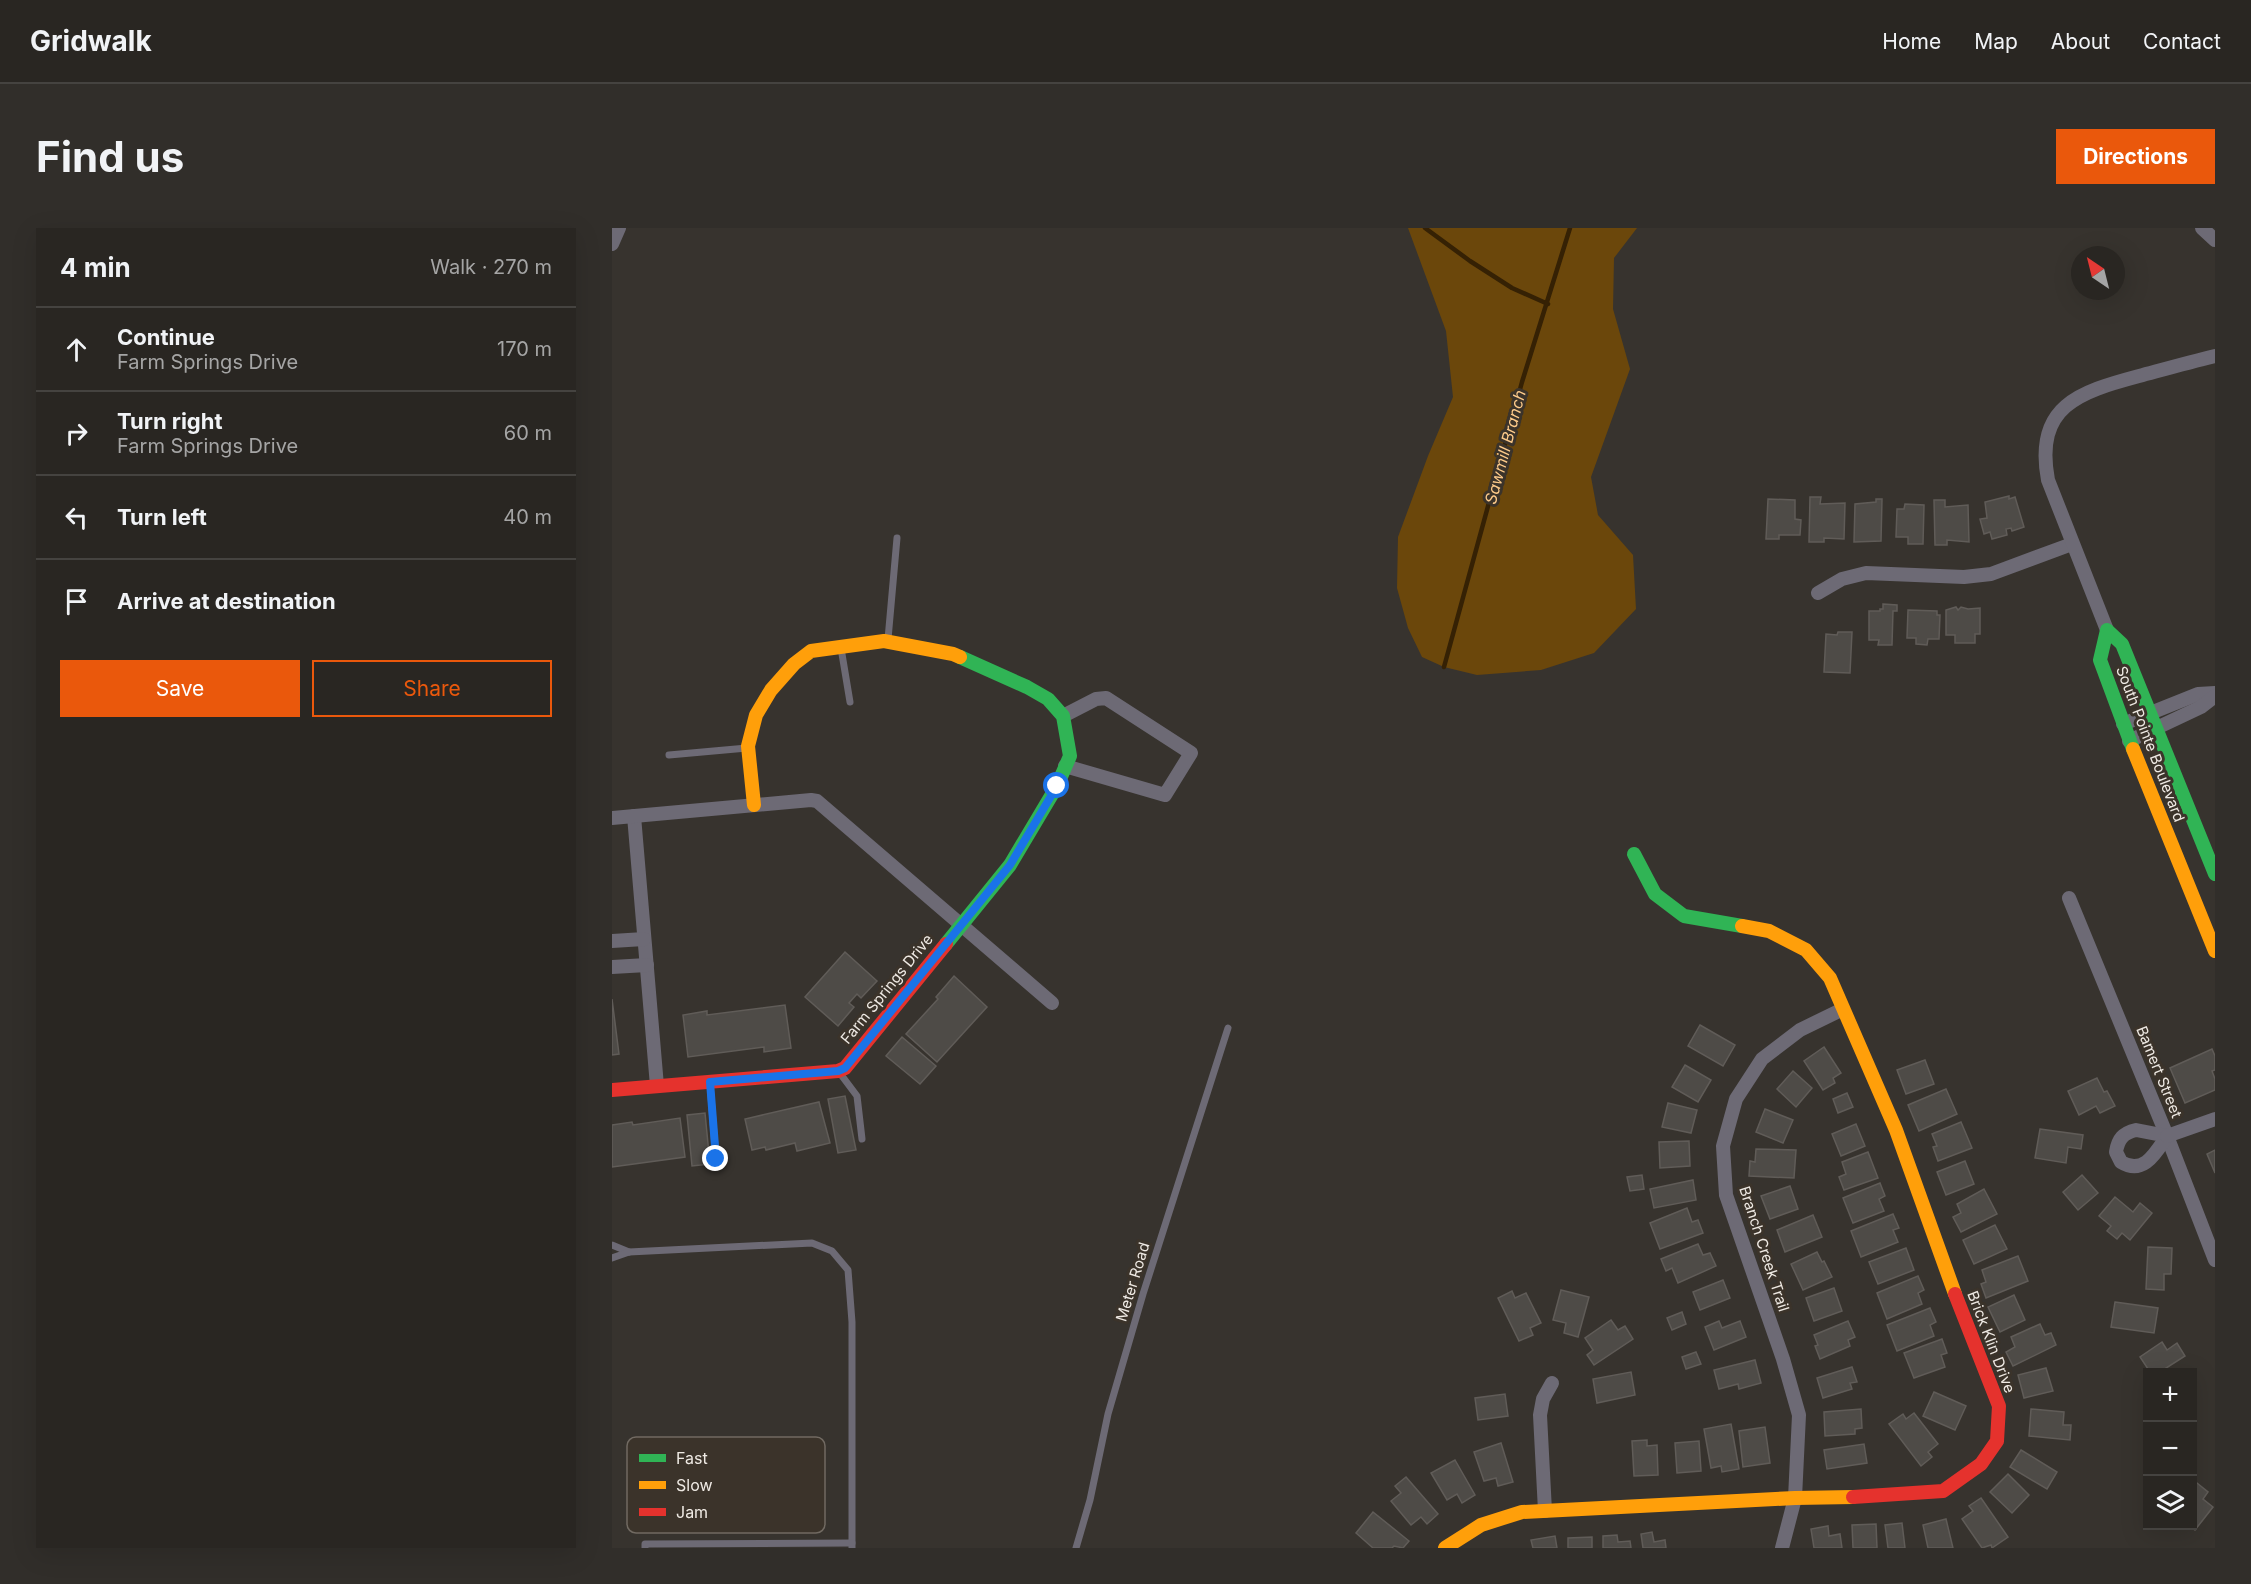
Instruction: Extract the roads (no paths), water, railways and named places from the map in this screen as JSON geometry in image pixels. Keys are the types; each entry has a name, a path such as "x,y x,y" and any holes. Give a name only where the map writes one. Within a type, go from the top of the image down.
{"street":[{"path":"612,244 618,228"},
{"path":"2202,228 2215,240"},
{"path":"2107,630 2048,480 2044,459 2047,436 2054,419 2065,406 2082,394 2104,385 2215,356"},
{"path":"1818,593 1842,579 1866,573 1964,576 1991,574 2072,544"},
{"name":"South Pointe Boulevard","path":"2215,874 2122,644 2107,630 2100,660 2129,741 2215,951"},
{"path":"754,805 748,748 756,715 771,690 795,664 811,651 840,645 888,642 953,654 1041,695 1048,699 1063,716 1096,699 1106,698 1191,753 1165,795 1065,766"},
{"path":"2123,724 2198,694 2215,695"},
{"path":"2129,741 2157,730 2201,707 2215,695"},
{"name":"Farm Springs Drive","path":"838,1071 845,1068 1010,865 1057,786 1070,756 1063,716"},
{"path":"612,818 817,801 1052,1003"},
{"path":"634,816 657,1086"},
{"name":"Brick Klin Drive","path":"1445,1548 1466,1531 1492,1519 1522,1512 1795,1498 1875,1497 1942,1491 1981,1464 1997,1441 1999,1406 1970,1336 1896,1130 1830,978 1806,950 1768,931 1684,916 1655,894 1634,854"},
{"name":"Bamert Street","path":"2069,898 2167,1136 2215,1260"},
{"path":"612,941 645,939"},
{"path":"612,967 647,965"},
{"name":"Branch Creek Trail","path":"1782,1548 1795,1498 1799,1415 1784,1359 1726,1195 1724,1146 1736,1099 1762,1059 1800,1030 1843,1009"},
{"path":"612,1090 838,1071"},
{"path":"2167,1136 2215,1119"},
{"path":"1545,1511 1540,1415 1543,1399 1552,1383"}],"lane":[{"path":"888,642 897,538"},
{"path":"840,645 850,702"},
{"path":"669,755 748,748"},
{"name":"Meter Road","path":"1076,1548 1092,1490 1108,1414 1140,1305 1228,1028"},
{"path":"838,1071 857,1096 862,1138"},
{"path":"710,1082 716,1159"},
{"path":"612,1258 629,1252 812,1243 832,1251 848,1270 852,1322 852,1546 645,1544 645,1548"},
{"path":"612,1245 629,1252"}],"waterway":[{"path":"1425,228 1512,288 1548,304"},
{"name":"Sawmill Branch","path":"1444,667 1522,382 1570,228"}]}
